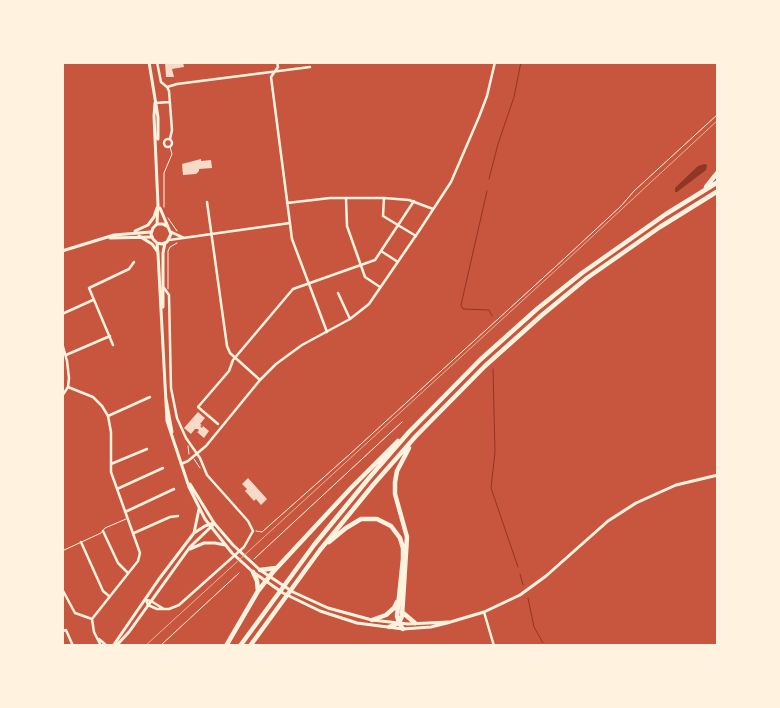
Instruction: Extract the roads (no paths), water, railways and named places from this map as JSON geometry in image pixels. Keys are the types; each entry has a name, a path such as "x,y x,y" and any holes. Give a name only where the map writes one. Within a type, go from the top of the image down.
{"highway":[{"path":"702,191 718,172"},
{"path":"240,646 320,538 369,478 409,432 480,360 537,309 582,273 621,244 718,182"},
{"path":"250,646 320,550 373,485 416,436 485,366 550,309 629,248 718,191"},
{"path":"226,646 267,579 384,454 409,432"},
{"path":"389,628 401,619 407,537 395,494 395,482 402,460 416,436"},
{"path":"320,550 346,528 361,519 377,519 385,522 396,531 403,548 396,616 398,623 403,629"},
{"path":"260,570 277,568"},
{"path":"253,572 257,581 258,592"},
{"path":"372,620 390,613 398,598"},
{"path":"402,612 415,624"}],"main road":[{"path":"149,62 155,103 158,205 157,224 151,232 152,237 157,243 158,254 163,317 167,421 185,476 199,509 225,545 248,568 300,596 328,608 372,620 415,624 456,621"},
{"path":"157,243 165,243 169,240 170,230 158,205"},
{"path":"131,233 148,225 154,217 158,205"},
{"path":"157,224 163,224 170,230"},
{"path":"62,251 121,233 151,232"},
{"path":"139,236 152,244 158,254"},
{"path":"100,239 152,237"},
{"path":"163,317 163,253 165,243"},
{"path":"185,476 214,522 237,549 253,562 273,586 296,601 340,618 403,629 431,627 456,621 484,612 511,600 537,583 596,531 636,503 668,487 718,475"},
{"path":"115,646 194,533 199,509"},
{"path":"115,646 129,632 187,551 214,522"},
{"path":"194,533 210,526"},
{"path":"187,551 204,543 225,545"}],"street":[{"path":"157,62 161,82 167,87 170,102 172,130 170,139 173,144 170,147 166,147 164,144 166,140 170,139"},
{"path":"277,62 278,67 270,77 292,240 327,332"},
{"path":"181,464 192,458 206,446 260,380 290,353 350,320 369,304 416,236 452,178 487,96 495,62"},
{"path":"167,87 176,84 310,67"},
{"path":"155,103 170,102"},
{"path":"287,203 346,198 384,198 414,201 433,210"},
{"path":"346,198 347,226 360,265 365,277 381,288"},
{"path":"384,198 383,216 416,236"},
{"path":"218,424 198,406 229,371 235,357 293,289 375,260 414,201"},
{"path":"207,202 227,346 230,353 260,380"},
{"path":"169,240 290,223"},
{"path":"170,230 186,238"},
{"path":"381,251 398,262"},
{"path":"113,345 89,288 130,269 134,262"},
{"path":"164,288 168,293 173,401 182,430 212,482 248,521 253,531 244,546 183,602 172,608 165,609 154,609 148,606 146,600 151,600 165,609"},
{"path":"338,292 350,320"},
{"path":"62,314 93,300"},
{"path":"66,355 110,336"},
{"path":"62,343 68,370 68,387 62,396"},
{"path":"68,387 93,397 108,416 112,432 111,472 140,554 138,561 92,619 92,627 101,646"},
{"path":"108,416 150,397"},
{"path":"110,464 147,449"},
{"path":"117,489 163,468"},
{"path":"125,512 174,489"},
{"path":"134,533 170,517 178,516"},
{"path":"104,531 118,563 128,573"},
{"path":"81,542 103,591 109,596"},
{"path":"62,589 75,613 92,619"},
{"path":"484,612 494,646"},
{"path":"62,631 66,630 73,646"},
{"path":"96,636 107,646"}],"lane":[{"path":"62,551 128,518"},
{"path":"160,646 239,573"}],"waterway":[{"path":"489,179 498,144 514,97 521,62"},
{"path":"487,191 461,305 463,309 489,310 492,316"},
{"path":"493,369 495,452 491,488 518,567"},
{"path":"520,574 523,585"},
{"path":"528,598 534,627 543,643"}],"railway":[{"path":"145,646 718,120"}]}
